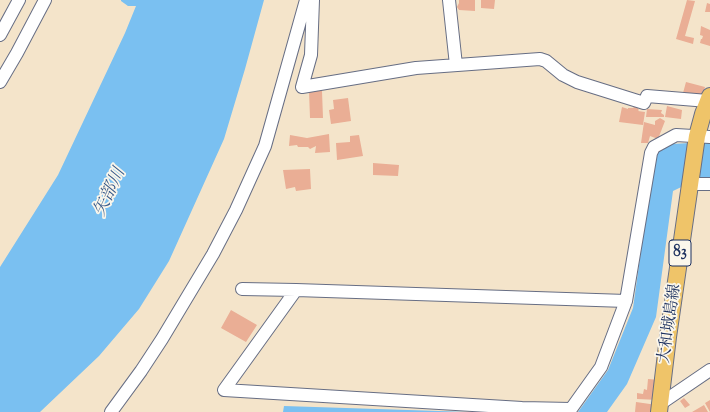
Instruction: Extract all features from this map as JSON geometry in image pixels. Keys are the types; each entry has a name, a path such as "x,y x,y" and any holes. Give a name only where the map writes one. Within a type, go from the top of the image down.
{"main road":[{"name":"大和城島線","path":"660,408 668,337 690,184 704,137 703,114 709,98"}],"street":[{"path":"0,35 19,0"},
{"path":"0,82 45,0"},
{"path":"111,412 162,339 213,254 236,210 265,146 306,0"},
{"path":"313,0 311,55 302,87 416,68 540,59 546,61 563,75 577,82 644,103 647,96 709,98"},
{"path":"449,0 456,65"},
{"path":"296,290 224,390 522,410 572,409 601,367 626,301 651,153 654,147 676,135 704,137"},
{"path":"690,184 710,184"},
{"path":"242,289 626,301"},
{"path":"660,408 710,370"}],"water":[{"name":"矢部川","path":"121,0 264,0 224,139 169,261 139,309 99,356 40,412 0,412 0,267 58,175 125,33 136,6 128,6"},
{"path":"710,142 710,178 700,178 673,191 656,317 627,384 607,412 578,412 608,370 633,308 653,165 659,151 671,144"},
{"path":"284,406 470,412 283,412"}],"building":[{"path":"459,0 475,0 475,11 459,10 457,7"},
{"path":"481,0 495,0 494,9 481,8"},
{"path":"687,0 695,1 685,36 694,38 693,44 676,39"},
{"path":"707,3 710,4 710,12 705,12"},
{"path":"701,26 710,30 710,46 700,43 703,36 700,35"},
{"path":"686,82 705,87 702,98 683,93"},
{"path":"309,91 322,91 323,118 310,118"},
{"path":"348,98 351,121 331,124 329,110 334,109 333,100"},
{"path":"667,106 682,110 681,119 665,117"},
{"path":"622,107 628,109 638,107 638,111 645,112 643,125 619,122"},
{"path":"647,109 662,110 661,113 664,117 646,117"},
{"path":"660,118 665,121 658,139 650,136 648,143 641,143 644,122 655,125 655,121"},
{"path":"329,134 330,152 315,153 316,146 310,149 308,147 298,147 297,145 289,146 290,135 307,138"},
{"path":"359,135 363,156 337,160 336,143 350,142 350,136"},
{"path":"373,163 399,165 398,176 373,175"},
{"path":"310,169 311,189 296,191 295,187 286,189 283,170"},
{"path":"231,310 257,325 246,342 221,328"},
{"path":"648,379 660,380 659,400 637,399 637,393 643,394 644,389 647,390"},
{"path":"684,398 690,405 685,408 680,401"},
{"path":"710,400 710,412 705,403"},
{"path":"636,402 657,405 656,412 635,412"},
{"path":"704,405 708,412 692,412"}]}
